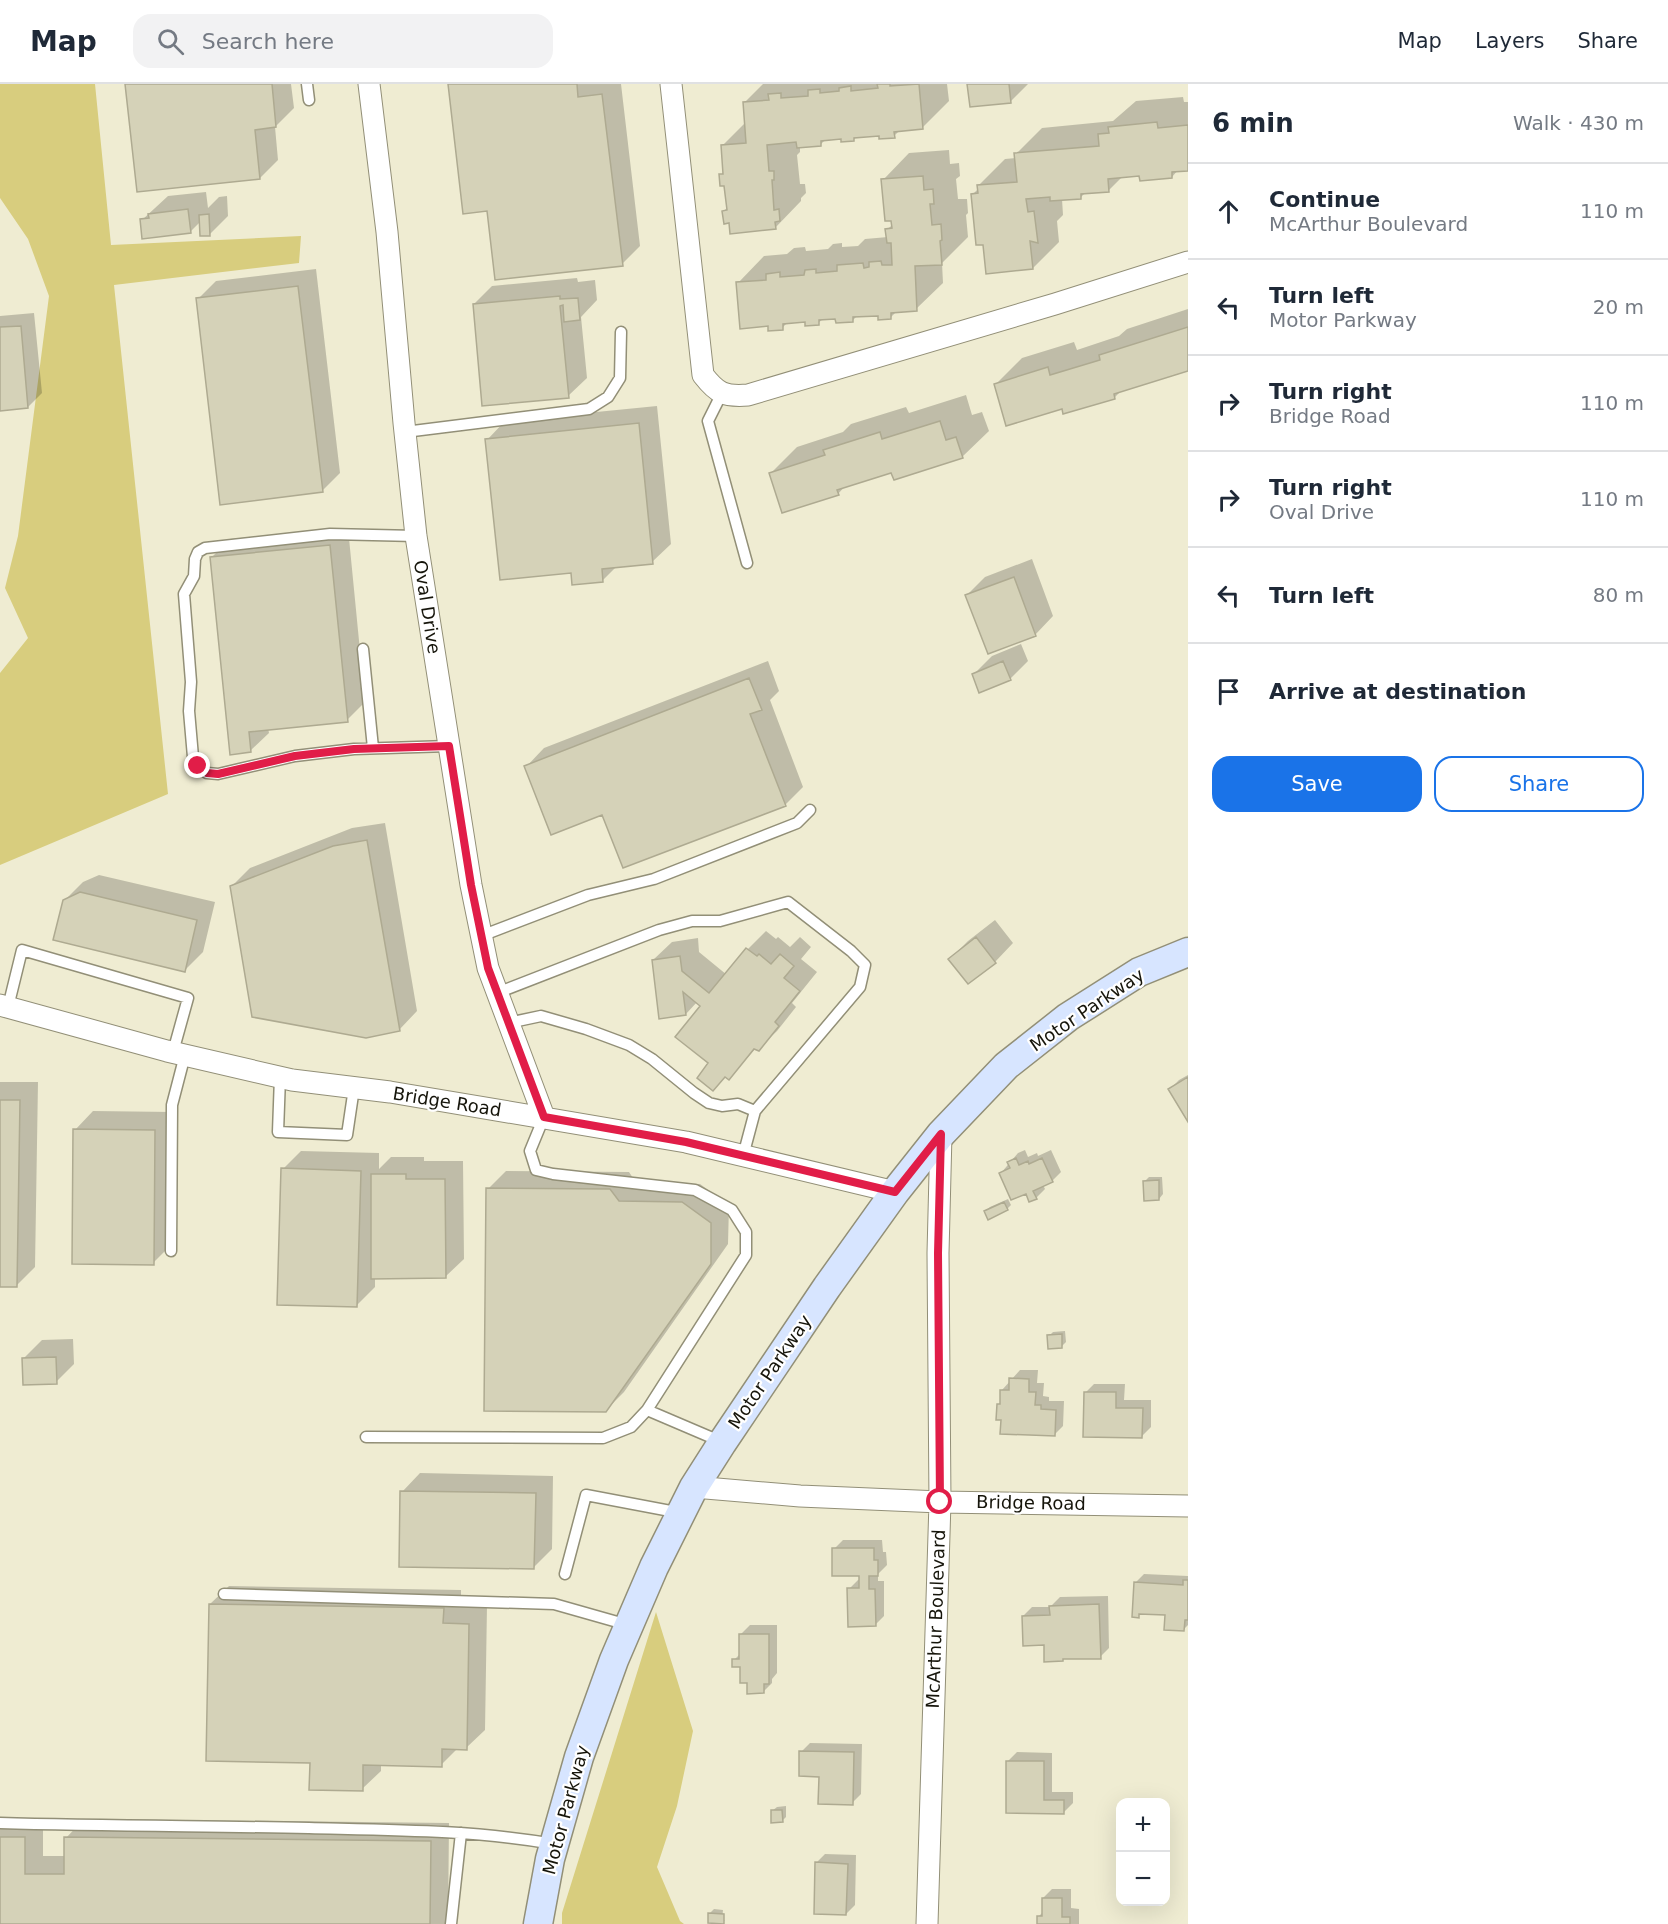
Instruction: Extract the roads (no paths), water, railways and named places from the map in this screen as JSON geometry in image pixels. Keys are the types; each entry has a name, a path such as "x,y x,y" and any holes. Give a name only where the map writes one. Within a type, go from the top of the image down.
{"main road":[{"name":"Motor Parkway","path":"538,1924 554,1844 579,1757 614,1660 654,1567 694,1487 722,1443 827,1287 895,1192 941,1134 1006,1066 1068,1017 1139,972 1188,952"}],"street":[{"name":"Oval Drive","path":"369,84 387,232 416,536 471,885 488,968 544,1117"},
{"path":"671,84 703,375 713,388 728,396 748,395 1056,304 1188,262"},
{"name":"Bridge Road","path":"4,1006 179,1054 280,1077 544,1117 686,1142 895,1192"},
{"name":"McArthur Boulevard","path":"927,1924 940,1502 938,1253 941,1134"},
{"name":"Bridge Road","path":"694,1487 800,1496 940,1502 1188,1506"}],"lane":[{"path":"307,84 309,100"},
{"path":"405,432 590,410 608,397 620,378 621,332"},
{"path":"722,393 708,421 747,563"},
{"path":"416,536 330,534 205,548 198,552 195,559 194,576 184,594 191,682 189,711 193,757 198,766 207,773 218,774 295,756 354,749 449,746"},
{"path":"363,650 374,748"},
{"path":"481,936 588,895 654,879 797,823 810,810"},
{"path":"497,993 659,930 692,921 720,921 788,902 851,951 865,965 860,987 755,1111 743,1156"},
{"path":"4,1006 22,950 188,998 172,1105 171,1251"},
{"path":"508,1023 541,1016 586,1029 629,1045 644,1054 709,1103 722,1106 738,1104 755,1111"},
{"path":"280,1077 278,1132 347,1135 354,1088"},
{"path":"366,1437 603,1438 631,1427 647,1410 746,1255 746,1232 732,1210 694,1190 553,1174 536,1170 530,1151 544,1117"},
{"path":"647,1410 722,1443"},
{"path":"565,1574 586,1495 681,1513"},
{"path":"224,1594 554,1604 629,1626"},
{"path":"0,1823 461,1833 554,1844"},
{"path":"451,1924 461,1833"}]}
